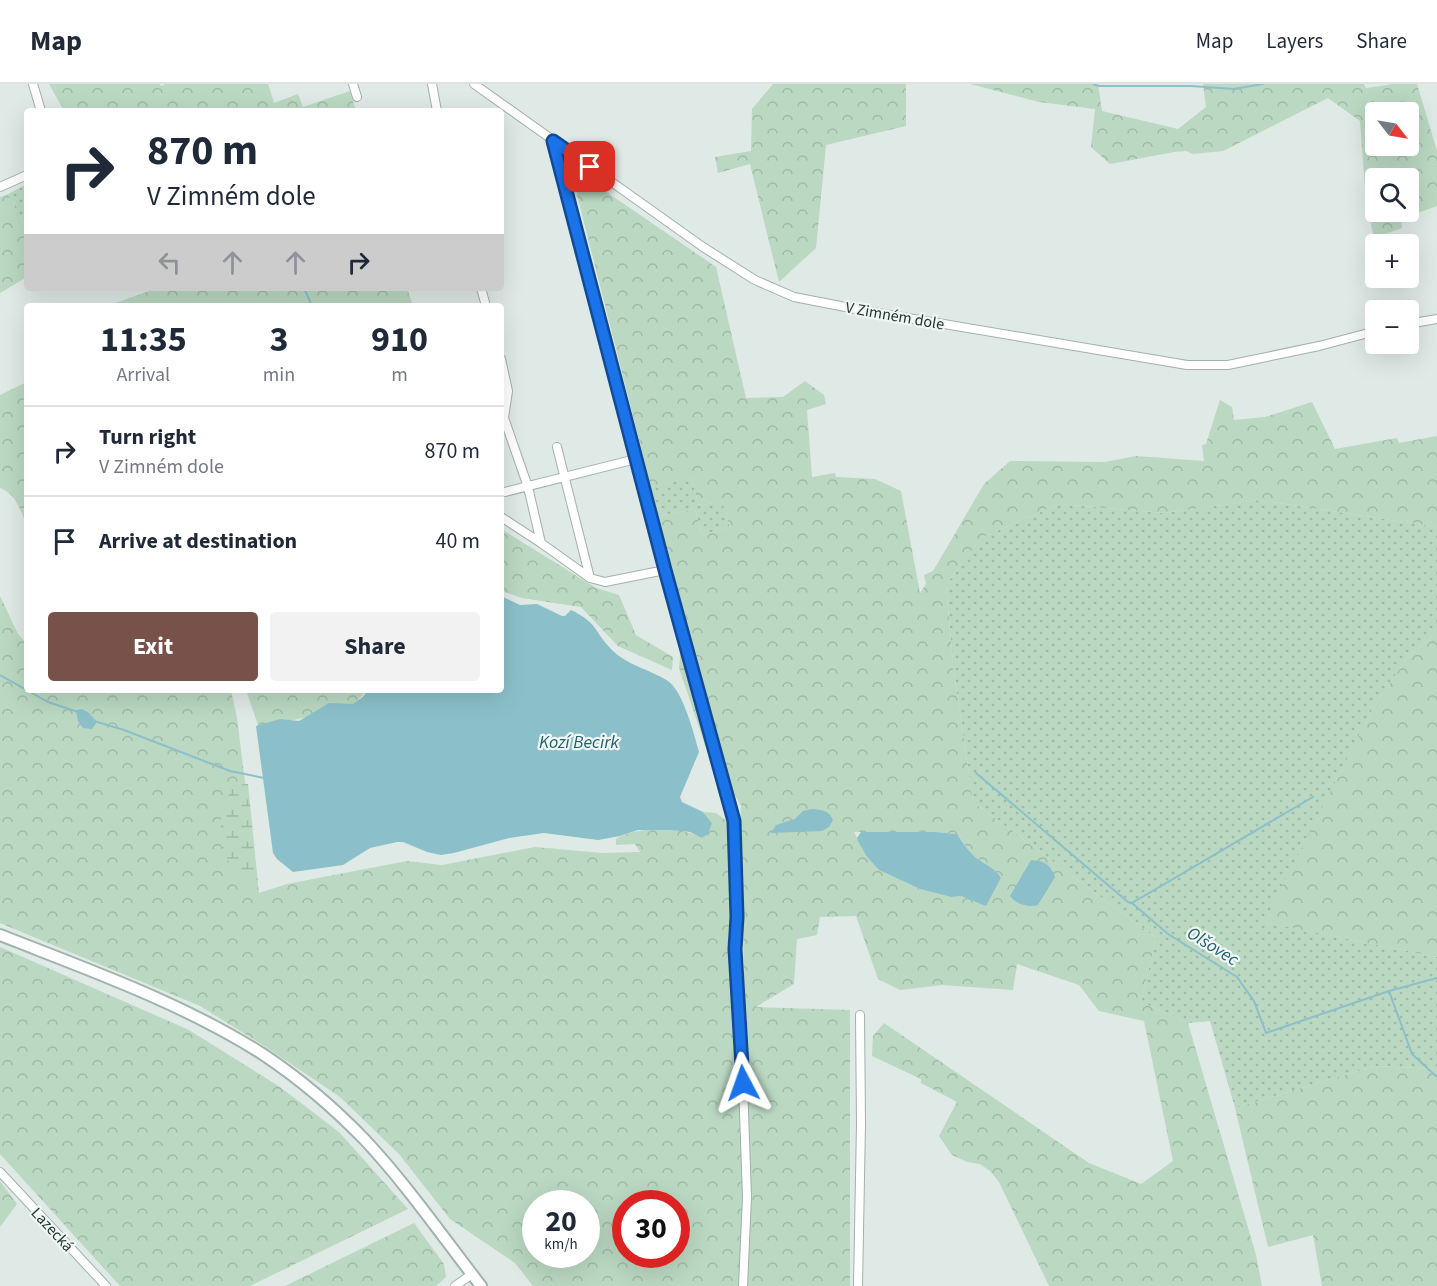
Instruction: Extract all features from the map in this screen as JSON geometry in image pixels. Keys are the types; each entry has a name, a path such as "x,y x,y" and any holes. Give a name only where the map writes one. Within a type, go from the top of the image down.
{"street":[{"path":"33,84 40,108"},
{"path":"353,84 357,97"},
{"path":"432,84 436,108"},
{"name":"V Zimném dole","path":"474,84 713,254 755,280 794,297 1187,365 1228,364 1319,346 1365,334"},
{"path":"553,141 665,570 734,821 737,917 735,949 747,1197 743,1286"},
{"path":"0,187 24,175"},
{"path":"1419,322 1437,319"},
{"path":"504,373 508,391 504,418 528,487 542,543"},
{"path":"557,447 590,578"},
{"path":"504,492 636,459"},
{"path":"504,518 590,578 605,582 665,570"},
{"path":"0,935 195,1016 266,1056 306,1086 365,1141 481,1286"},
{"path":"858,1286 860,1015"},
{"name":"Lazecká","path":"0,1172 106,1286"},
{"path":"455,1286 472,1274"}],"green space":[{"path":"49,84 160,84 161,86 165,84 268,84 274,103 298,94 303,107 350,91 355,108 62,108"},
{"path":"773,84 906,84 906,126 826,145 816,248 779,282 750,164 718,173 715,157 751,151 752,109"},
{"path":"970,84 1098,84 1102,111 1178,129 1206,107 1203,84 1364,84 1366,88 1393,84 1417,84 1437,151 1437,206 1419,212 1419,168 1365,168 1365,188 1360,121 1328,98 1223,151 1193,154 1186,151 1174,152 1110,164 1091,147 1095,109 1039,102"},
{"path":"570,167 716,267 746,398 783,397 805,381 824,395 826,404 807,410 812,477 835,473 836,477 875,479 901,491 920,593 926,584 924,575 933,571 984,484 1010,461 1105,462 1136,456 1204,461 1202,445 1206,444 1220,400 1232,407 1234,420 1265,417 1312,402 1335,449 1397,438 1399,443 1437,436 1437,527 1259,500 1164,513 1059,504 981,538 946,585 953,665 973,802 1156,938 1141,1002 1188,1023 1256,1255 1262,1286 1049,1286 999,1182 980,1164 967,1162 952,1155 939,1136 957,1102 921,1083 921,1079 872,1056 873,1036 884,1023 1089,1163 1141,1184 1173,1161 1144,1021 1099,1011 1079,985 1017,964 1013,990 942,985 900,990 878,979 856,916 820,917 817,935 797,939 794,984 756,1007 850,1010 850,1286 533,1286 515,1263 450,1219 399,1154 340,1097 200,1006 0,923 0,596 18,634 24,641 24,693 232,693 237,718 259,893 287,884 407,861 442,865 535,847 602,853 640,852 635,844 616,845 616,839 636,832 659,829 682,831 702,838 712,823 703,812 716,813 731,824 733,873 728,941 737,1007 745,1007 741,805 709,757 679,668 684,612 658,516 695,509 702,535 730,528 722,501 699,506 691,477 651,487","holes":["854,832 957,834 972,854 999,874 1001,878 986,905 961,896 951,897 920,889 879,870 867,857"]},
{"path":"24,186 24,225 8,194"},
{"path":"8,194 24,225 24,279 0,293 0,197"},
{"path":"1370,222 1401,222 1402,228 1385,234 1373,234"},
{"path":"149,291 408,291 412,303 115,303"},
{"path":"24,383 24,519 14,499 6,490 0,488 0,395"},
{"path":"691,477 699,506 722,501 730,528 702,535 695,509 658,516 651,487"},
{"path":"1259,500 1437,527 1437,632 1406,659 1372,710 1265,922 1437,957 1437,1069 1375,1066 1235,1108 1210,1021 1188,1023 1141,1002 1156,938 973,802 953,665 946,585 981,538 1059,504 1164,513"},
{"path":"504,531 596,588 619,595 636,635 673,657 672,670 618,646 581,607 522,598 504,592"},
{"path":"1437,632 1437,957 1264,922 1372,710 1406,659"},
{"path":"247,693 365,693 350,707 259,728"},
{"path":"248,784 258,883 236,876 221,846 221,813 233,785"},
{"path":"0,947 189,1030 280,1087 339,1132 408,1209 250,1286 120,1286 0,1154"},
{"path":"1375,1066 1437,1069 1437,1286 1322,1286 1313,1235 1268,1247 1235,1108"},
{"path":"0,1181 17,1204 0,1227"},
{"path":"414,1223 444,1264 446,1277 436,1286 285,1286"}],"water":[{"name":"Kozí Becirk","path":"504,597 520,605 537,604 562,616 571,610 591,623 617,654 668,681 678,694 699,752 680,797 682,802 703,812 712,823 708,834 702,838 690,832 638,830 598,840 544,833 509,838 441,855 397,842 370,848 343,865 293,872 273,853 256,726 280,719 299,721 329,703 353,704 366,693 504,693"},
{"path":"82,709 97,722 92,729 83,728 78,721 76,710"},
{"path":"822,810 829,814 833,820 829,827 822,831 771,833 776,825 795,819 803,811"},
{"path":"861,832 957,834 972,854 999,874 1001,878 986,906 961,896 951,897 920,889 879,870 867,857 858,841 857,838"},
{"path":"1031,860 1046,864 1055,877 1038,905 1027,906 1010,896"}],"waterway":[{"path":"1093,84 1234,89 1263,84"},
{"path":"305,291 311,303"},
{"path":"0,675 24,688"},
{"path":"32,693 48,702 78,712"},
{"path":"94,721 124,730 230,771 264,778"},
{"name":"Olšovec","path":"976,773 1168,934 1237,977 1254,1001 1266,1033 1389,991 1412,1054 1437,1077"},
{"path":"1132,903 1313,797"},
{"path":"1389,991 1437,978"}],"route":[{"path":"590,167 553,141 665,570 734,821 737,917 735,949 743,1083"}]}
